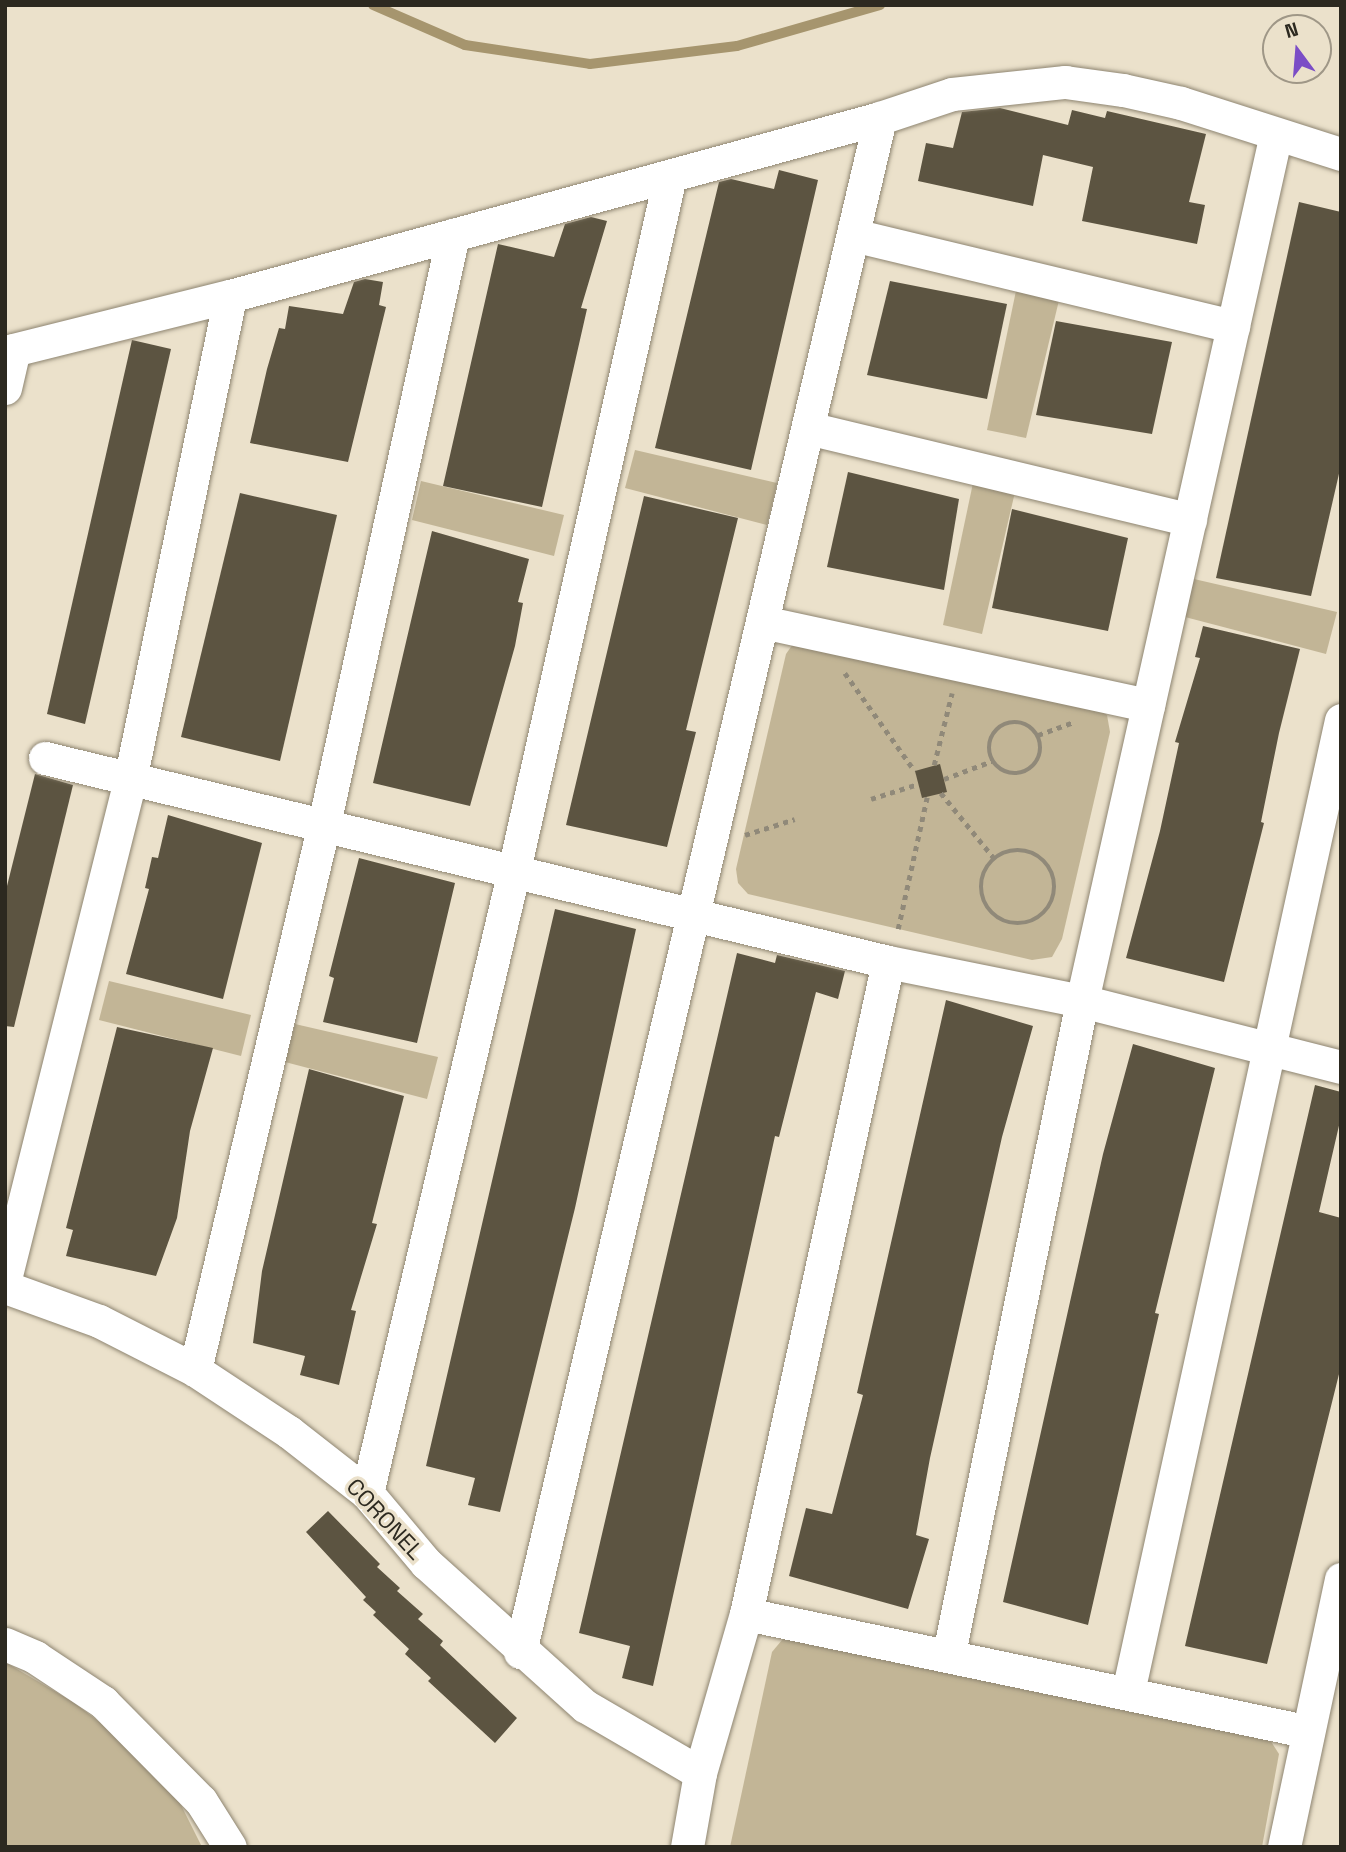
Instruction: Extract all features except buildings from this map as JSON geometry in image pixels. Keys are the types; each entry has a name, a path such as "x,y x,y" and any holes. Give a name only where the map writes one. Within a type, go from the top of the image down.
{"street":[{"path":"5,388 10,351 230,296 670,176 880,118 952,94 1065,82 1181,103 1341,154"},
{"path":"520,1652 880,118"},
{"path":"949,1653 1082,1001 1276,134"},
{"path":"367,1493 514,870 670,176"},
{"path":"195,1370 324,824 453,235"},
{"path":"853,235 1233,326"},
{"path":"5,1279 130,780 230,296"},
{"path":"808,428 1190,520"},
{"path":"763,622 1148,705"},
{"path":"1128,1692 1341,720"},
{"path":"46,758 888,962 1082,1001 1341,1067"},
{"path":"688,1847 700,1773 746,1614 888,962"},
{"name":"CORONEL","path":"5,1287 99,1321 195,1370 289,1433 367,1493 426,1563 520,1652 585,1706 700,1773"},
{"path":"1284,1847 1306,1731 1341,1579"},
{"path":"746,1614 949,1653 1306,1731"},
{"path":"5,1644 35,1657 103,1702 201,1801 230,1847"}],"path":[{"path":"843,669 915,771"},
{"path":"934,765 953,688"},
{"path":"1021,722 1040,738 1039,761 1024,773 1006,773 992,761 990,740 1003,726 1021,722"},
{"path":"944,779 992,761"},
{"path":"871,799 918,784"},
{"path":"942,793 994,858"},
{"path":"898,929 927,797"},
{"path":"744,835 795,819"},
{"path":"741,846 747,822"},
{"path":"1017,850 1044,861 1054,884 1044,912 1018,923 992,913 981,885 994,858 1017,850"},
{"path":"886,926 912,932"}],"shaded area":[{"path":"1017,286 1060,296 1026,438 987,430"},
{"path":"635,450 777,483 767,525 625,488"},
{"path":"421,481 564,515 554,556 412,520"},
{"path":"973,483 1015,492 982,634 943,625"},
{"path":"1194,579 1337,612 1326,654 1185,617"},
{"path":"793,644 1095,706 1107,715 1110,732 1062,939 1052,957 1032,960 748,894 738,883 736,869 786,654"},
{"path":"109,981 251,1015 241,1056 99,1020"},
{"path":"295,1024 438,1057 427,1099 285,1062"},
{"path":"787,1634 1268,1737 1279,1754 1262,1847 730,1847 772,1652"},
{"path":"5,1662 73,1702 139,1752 181,1805 202,1847 5,1847"}],"waterway":[{"path":"373,5 465,45 590,64 737,46 880,5"}]}
